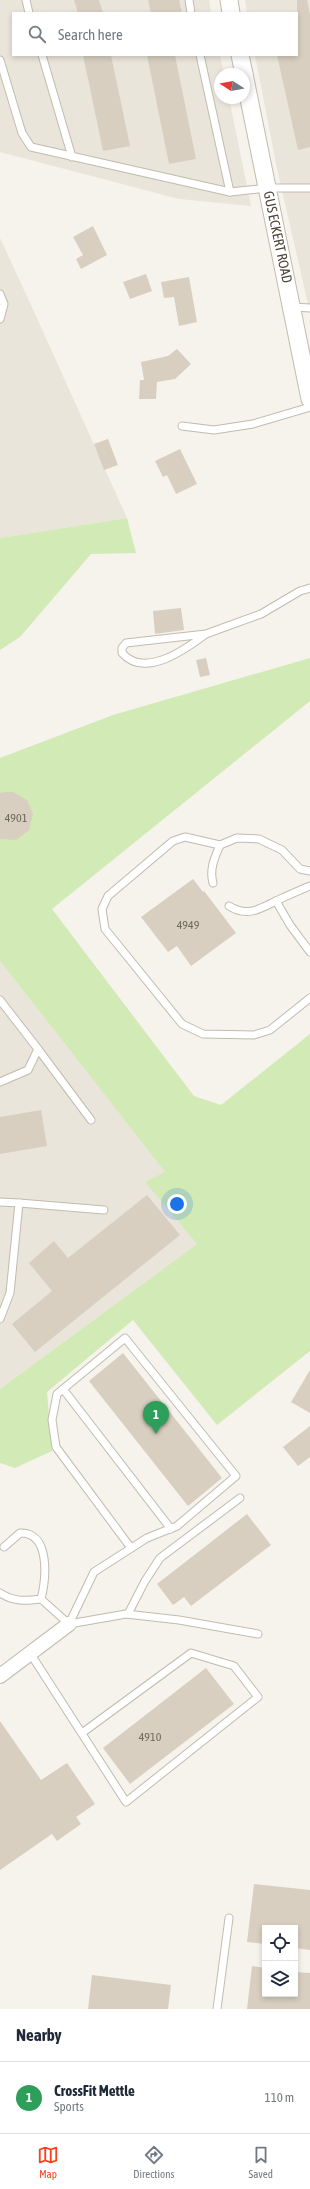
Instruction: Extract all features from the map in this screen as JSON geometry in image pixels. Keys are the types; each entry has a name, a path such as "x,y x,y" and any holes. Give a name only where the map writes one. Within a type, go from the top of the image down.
{"street":[{"path":"229,0 231,12"},
{"name":"GUS ECKERT ROAD","path":"240,56 243,68"},
{"name":"GUS ECKERT ROAD","path":"250,104 293,308 310,399"},
{"path":"0,1676 69,1624"}],"lane":[{"path":"26,0 30,12"},
{"path":"189,0 191,12"},
{"path":"42,56 72,157"},
{"path":"200,56 230,192"},
{"path":"0,60 22,133 31,147 230,192 267,188 310,188"},
{"path":"0,294 4,304 0,319"},
{"path":"293,308 310,308"},
{"path":"182,426 214,430 253,424 310,407"},
{"path":"206,634 186,650 160,661 133,661 127,659 122,654 122,648 126,643 206,634 261,614 300,591 310,588"},
{"path":"310,870 300,869 282,850 259,839 237,838 220,844 185,837 173,840 108,896 102,909 105,929 182,1024 203,1034 236,1036 254,1035 265,1032 291,1014 310,998"},
{"path":"213,883 210,875 213,861 220,844"},
{"path":"229,906 248,912 266,908 276,901 310,886"},
{"path":"276,901 290,925 310,952"},
{"path":"0,1000 91,1120"},
{"path":"0,1082 28,1070 38,1049"},
{"path":"0,1202 104,1210"},
{"path":"0,1319 10,1293 19,1203"},
{"path":"69,1624 94,1572 147,1538 177,1526 236,1476 125,1338 57,1394 52,1420 56,1447 131,1548"},
{"path":"63,1389 171,1528"},
{"path":"128,1614 145,1581 160,1558 240,1498"},
{"path":"4,1547 20,1533 27,1532 35,1537 41,1546 45,1565 45,1583 42,1599"},
{"path":"0,1593 7,1598 23,1601 42,1599 69,1624"},
{"path":"69,1624 128,1614 179,1620 258,1634"},
{"path":"30,1654 126,1802 258,1697 234,1666 191,1653 82,1733"},
{"path":"217,2009 229,1918"}],"shaded area":[{"path":"0,0 209,0 211,12 12,12 12,56 220,56 223,68 214,68 214,104 230,104 251,206 179,199 0,152"},
{"path":"245,0 310,0 310,313 276,164 255,56 298,56 298,12 247,12"},
{"path":"0,238 36,316 127,518 0,538"},
{"path":"0,961 166,1173 197,1244 0,1389"}],"green space":[{"path":"127,518 136,553 91,554 20,637 0,650 0,538"},
{"path":"310,658 310,701 52,909 194,1096 221,1105 310,1034 310,1351 217,1425 133,1320 47,1392 52,1451 15,1468 0,1463 0,1389 197,1244 145,1182 165,1172 0,961 0,758 113,715"}],"building":[{"path":"74,0 99,0 103,12 78,12"},
{"path":"148,0 179,0 182,12 151,12"},
{"path":"297,0 307,0 310,15 310,147 298,150 277,56 298,56"},
{"path":"83,56 111,56 130,146 103,151"},
{"path":"147,56 175,56 196,159 169,164"},
{"path":"93,226 107,255 81,269 76,259 83,255 73,237"},
{"path":"146,274 152,291 130,299 123,282"},
{"path":"189,277 197,322 179,326 174,297 164,298 161,282"},
{"path":"177,349 191,364 175,379 157,382 156,399 139,399 140,380 144,380 141,362 168,356"},
{"path":"108,439 118,465 104,470 94,444"},
{"path":"180,449 197,484 176,494 167,475 163,477 155,461"},
{"path":"181,608 184,630 155,634 153,611"},
{"path":"206,658 210,675 200,677 196,660"},
{"path":"13,792 27,800 33,814 29,830 16,840 0,839 0,793"},
{"path":"193,879 236,933 191,966 177,946 168,952 141,917"},
{"path":"41,1110 47,1146 0,1154 0,1117"},
{"path":"147,1195 180,1235 35,1352 12,1324 52,1291 29,1263 54,1241 68,1258"},
{"path":"123,1353 222,1478 188,1506 89,1381"},
{"path":"310,1370 310,1413 291,1402"},
{"path":"310,1426 310,1457 298,1466 283,1447"},
{"path":"247,1514 271,1545 191,1606 184,1597 173,1605 157,1584"},
{"path":"206,1668 234,1704 130,1784 103,1748"},
{"path":"0,1721 41,1780 67,1763 95,1804 76,1817 81,1824 57,1841 52,1834 0,1870"},
{"path":"254,1884 310,1890 310,1950 298,1948 298,1925 262,1925 262,1944 247,1942"},
{"path":"252,1966 262,1968 262,1997 298,1997 298,1972 310,1973 310,2009 247,2009"},
{"path":"92,1975 171,1985 168,2009 88,2009"}],"place":[{"name":"CrossFit Mettle","path":"156,1434"}]}
